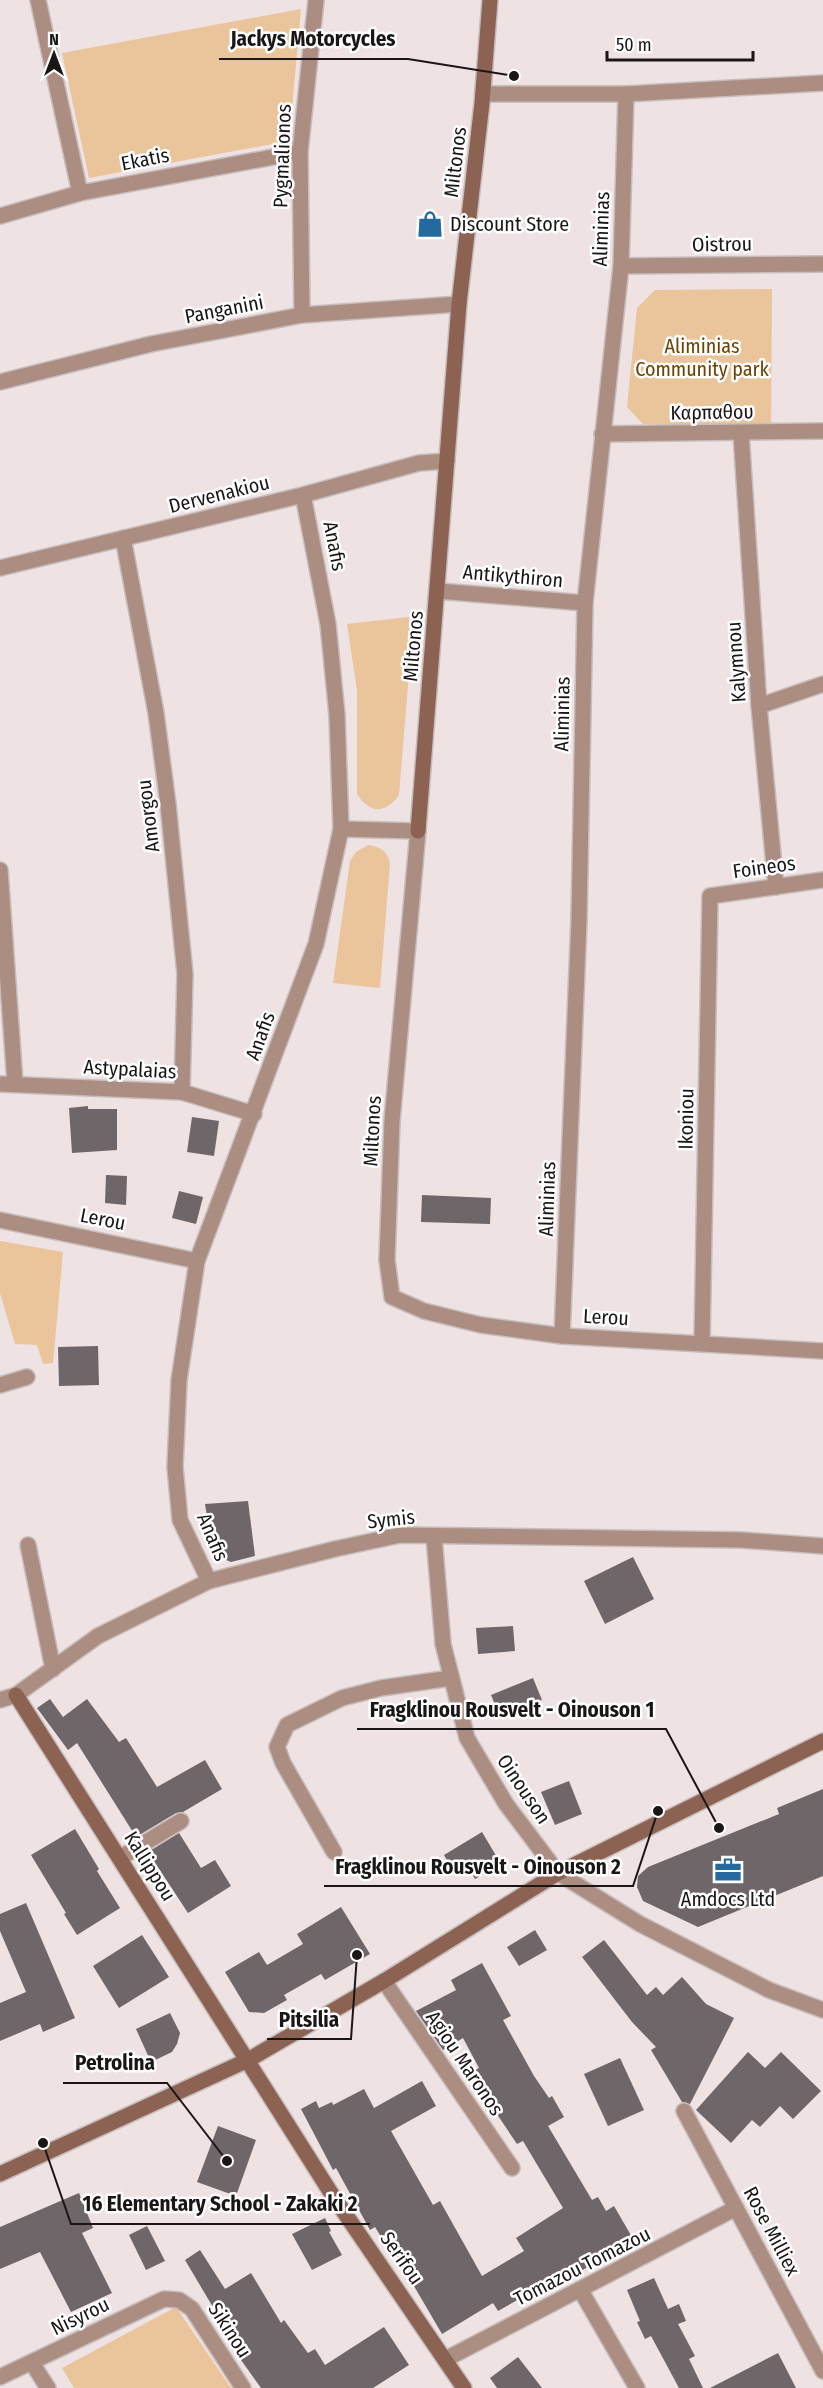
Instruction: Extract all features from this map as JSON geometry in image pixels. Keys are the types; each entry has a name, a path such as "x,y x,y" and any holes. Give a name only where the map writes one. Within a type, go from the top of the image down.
{"street":[{"path":"38,0 80,193"},
{"name":"Pygmalionos","path":"302,315 300,152 316,0"},
{"name":"Miltonos","path":"392,1296 387,1260 392,1121 438,591 459,304 483,94 490,0"},
{"path":"483,94 626,94 823,83"},
{"name":"Aliminias","path":"562,1336 579,920 585,603 621,266 626,94"},
{"name":"Ekatis","path":"0,216 80,193 300,152"},
{"name":"Oistrou","path":"621,266 823,264"},
{"name":"Panganini","path":"0,382 151,344 302,315 459,304"},
{"name":"Καρπαθου","path":"602,434 823,431"},
{"name":"Kalymnou","path":"741,433 759,706 776,887"},
{"name":"Dervenakiou","path":"0,568 303,495 419,463 447,461"},
{"name":"Anafis","path":"209,1581 180,1520 175,1467 179,1380 197,1261 316,944 341,829 337,715 328,624 303,495"},
{"name":"Amorgou","path":"123,538 156,713 168,804 185,974 182,1092"},
{"name":"Antikythiron","path":"438,591 585,603"},
{"path":"759,706 823,684"},
{"path":"341,829 418,831"},
{"path":"0,870 7,1084"},
{"name":"Foineos","path":"710,896 823,880"},
{"name":"Ikoniou","path":"702,1343 710,896"},
{"name":"Astypalaias","path":"7,1084 182,1092 254,1114"},
{"name":"Lerou","path":"0,1220 197,1261"},
{"name":"Lerou","path":"392,1296 424,1311 481,1325 562,1336 823,1351"},
{"path":"0,1385 27,1377"},
{"name":"Symis","path":"0,1700 16,1695 98,1636 209,1581 335,1549 400,1536 741,1540 823,1546"},
{"name":"Oinouson","path":"434,1537 443,1644 467,1738 506,1804 558,1873 659,1934 770,1990 823,2010"},
{"path":"28,1545 53,1669"},
{"path":"334,1852 283,1764 277,1747 287,1725 342,1698 381,1688 451,1678"},
{"name":"Kallippou","path":"16,1695 248,2060"},
{"path":"0,2174 248,2060 384,1981 558,1873 823,1741"},
{"path":"120,1858 181,1821"},
{"name":"Agiou Maronos","path":"384,1981 512,2168"},
{"name":"Serifou","path":"248,2060 331,2193 464,2388"},
{"name":"Rose Milliex","path":"684,2111 823,2371"},
{"name":"Tomazou Tomazou","path":"446,2359 736,2208"},
{"path":"581,2290 638,2388"},
{"name":"Nisyrou","path":"0,2377 164,2299 179,2300"},
{"name":"Sikinou","path":"179,2300 192,2309 243,2388"},
{"path":"32,2362 48,2388"}],"green space":[{"path":"301,9 289,141 89,178 62,53"},
{"name":"Aliminias Community park","path":"772,289 771,427 643,424 627,407 637,308 655,290"},
{"path":"409,617 410,661 399,795 388,806 372,808 357,794 357,690 347,624"},
{"path":"368,845 382,850 390,863 380,988 333,983 350,861 356,852"},
{"path":"0,1241 63,1252 53,1363 43,1364 37,1345 15,1344 0,1293"},
{"path":"176,2307 231,2388 74,2388 62,2368"}],"building":[{"path":"88,1106 88,1109 117,1109 117,1150 72,1153 69,1108"},
{"path":"192,1117 219,1121 214,1156 187,1152"},
{"path":"106,1175 127,1176 126,1205 105,1203"},
{"path":"179,1191 203,1197 196,1224 172,1218"},
{"path":"422,1195 491,1198 490,1224 421,1222"},
{"path":"98,1346 99,1385 59,1386 58,1347"},
{"path":"248,1501 255,1556 231,1562 221,1558 212,1547 205,1504"},
{"path":"633,1557 654,1599 605,1624 584,1581"},
{"path":"513,1626 515,1651 478,1654 476,1628"},
{"path":"533,1678 542,1700 500,1717 491,1695"},
{"path":"50,1699 63,1717 87,1699 119,1742 126,1738 157,1787 205,1760 222,1789 136,1837 77,1743 68,1750 37,1708"},
{"path":"569,1781 582,1814 555,1825 541,1792"},
{"path":"823,1789 823,1876 698,1927 643,1901 637,1887 638,1876 648,1867 779,1814 777,1808"},
{"path":"75,1829 120,1908 77,1935 31,1855"},
{"path":"482,1832 501,1864 475,1879 469,1869 456,1876 444,1855"},
{"path":"179,1833 201,1868 215,1860 231,1886 188,1913 148,1852"},
{"path":"26,1903 75,2018 43,2032 40,2024 0,2041 0,2003 26,1992 0,1931 0,1914"},
{"path":"341,1907 370,1954 325,1980 321,1974 284,1995 287,2000 264,2013 249,2012 225,1972 259,1952 267,1965 303,1944 297,1934"},
{"path":"535,1930 547,1950 519,1966 507,1947"},
{"path":"142,1935 169,1977 119,2008 93,1966"},
{"path":"604,1940 647,1995 656,1987 663,1995 682,1977 706,2004 734,2018 690,2104 682,2102 651,2050 656,2047 632,2022 582,1957"},
{"path":"482,1963 511,2016 503,2020 534,2076 549,2098 552,2096 564,2117 548,2126 592,2200 598,2197 606,2211 614,2206 632,2237 617,2246 620,2251 605,2260 603,2258 547,2291 544,2285 498,2311 493,2303 442,2334 397,2257 394,2258 375,2227 370,2230 336,2168 333,2170 301,2109 316,2101 319,2108 332,2102 333,2105 364,2089 374,2108 422,2081 436,2106 391,2131 433,2205 440,2201 482,2276 524,2251 516,2238 563,2208 523,2141 517,2144 482,2092 478,2094 467,2074 479,2068 463,2038 443,2050 416,2011 456,1990 451,1980"},
{"path":"170,2013 180,2033 177,2044 172,2052 151,2062 136,2029"},
{"path":"748,2052 765,2068 781,2052 821,2091 793,2119 780,2106 760,2127 752,2120 731,2143 696,2110"},
{"path":"620,2058 644,2110 608,2126 584,2074"},
{"path":"218,2126 256,2140 236,2196 197,2182"},
{"path":"79,2193 93,2228 82,2233 112,2293 71,2312 40,2252 0,2269 0,2227"},
{"path":"325,2218 331,2231 329,2232 342,2255 312,2270 292,2234"},
{"path":"147,2226 165,2261 146,2270 129,2235"},
{"path":"200,2250 225,2289 251,2273 281,2323 284,2320 308,2353 315,2349 325,2365 384,2327 409,2365 373,2388 261,2388 236,2353 239,2351 185,2260"},
{"path":"654,2278 668,2309 679,2304 686,2321 678,2324 695,2356 689,2359 703,2388 679,2388 651,2336 645,2339 637,2322 640,2321 627,2290"},
{"path":"778,2353 796,2388 710,2388"},
{"path":"518,2357 542,2388 497,2388 490,2378"}],"place":[{"name":"Jackys Motorcycles","path":"514,76"},
{"name":"Discount Store","path":"430,224"},
{"name":"Fragklinou Rousvelt - Oinouson 2","path":"658,1811"},
{"name":"Fragklinou Rousvelt - Oinouson 1","path":"719,1828"},
{"name":"Amdocs Ltd","path":"728,1870"},
{"name":"Pitsilia","path":"357,1955"},
{"name":"16 Elementary School - Zakaki 2","path":"43,2143"},
{"name":"Petrolina","path":"227,2161"}]}
